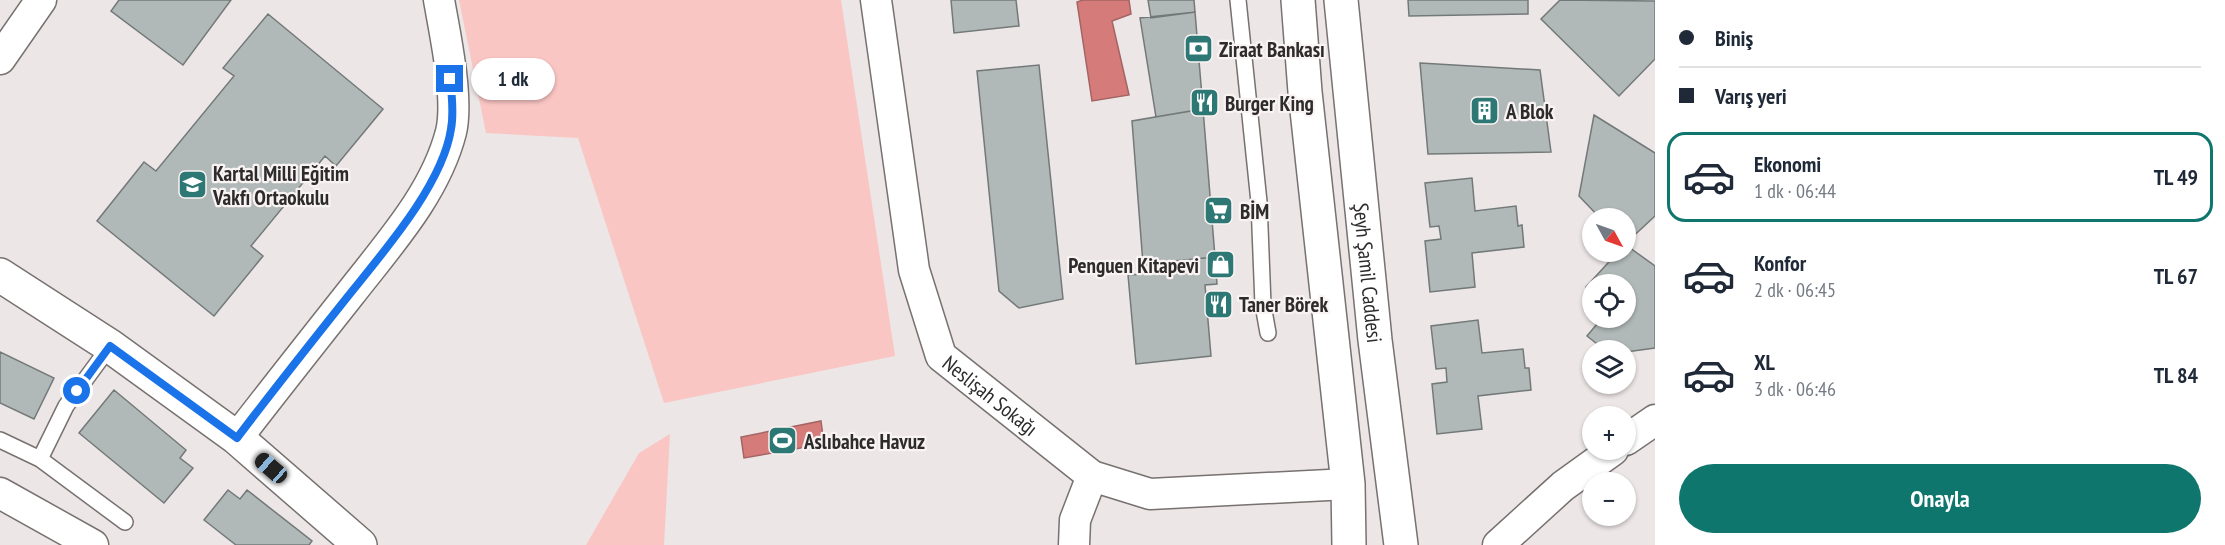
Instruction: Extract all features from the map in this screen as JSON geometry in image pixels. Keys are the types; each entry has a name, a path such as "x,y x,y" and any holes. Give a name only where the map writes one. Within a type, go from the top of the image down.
{"street":[{"path":"0,59 41,0"},
{"path":"237,438 388,246 425,193 441,161 451,130 452,98 439,0"},
{"name":"Neslişah Sokağı","path":"876,0 914,270 941,356 1092,476 1150,494 1348,484"},
{"name":"Şeyh Şamil Caddesi","path":"1298,0 1305,92 1348,484 1349,545"},
{"name":"Şeyh Şamil Caddesi","path":"1341,0 1375,340 1401,545"},
{"path":"0,275 110,346 237,438 344,539"},
{"path":"1636,433 1655,420"},
{"path":"1498,545 1563,486 1598,460"},
{"path":"1074,545 1075,520 1092,476"},
{"path":"0,493 93,545"}],"lane":[{"path":"1238,0 1259,202 1263,304 1268,333"},
{"path":"39,459 66,406 110,346"},
{"path":"0,440 39,459 125,522"}],"shaded area":[{"path":"459,0 841,0 895,356 664,403 578,138 486,133"},
{"path":"1129,0 1131,14 1112,21 1129,95 1092,101 1077,2"},
{"name":"Aslıbahce Havuz","path":"821,421 824,444 744,458 741,437"},
{"path":"670,434 664,545 586,545 639,453"}],"building":[{"path":"119,0 231,0 183,65 111,11"},
{"path":"951,0 1016,0 1019,26 954,33"},
{"path":"1148,0 1194,0 1195,12 1151,18"},
{"path":"1408,0 1528,0 1528,14 1409,16"},
{"path":"1560,0 1655,1 1655,59 1619,96 1541,19"},
{"path":"1195,12 1203,109 1156,117 1140,18"},
{"path":"268,14 383,109 336,166 325,156 251,246 263,256 214,316 97,221 144,162 156,171 234,76 223,68"},
{"name":"A Blok","path":"1420,63 1540,70 1551,152 1428,154"},
{"path":"1039,65 1063,299 1019,308 999,291 977,71"},
{"path":"1203,109 1215,257 1143,264 1132,121"},
{"path":"1594,115 1655,153 1655,216 1636,234 1636,208 1590,208 1579,196"},
{"path":"1472,178 1475,211 1516,206 1518,226 1522,225 1524,247 1472,253 1475,287 1430,292 1425,241 1441,239 1439,226 1430,227 1425,183"},
{"path":"1636,252 1655,266 1655,348 1636,351 1636,340 1592,340 1587,336 1594,328 1636,328 1636,274 1598,274 1609,262 1636,262"},
{"path":"1215,257 1217,284 1205,285 1211,356 1136,364 1128,275 1144,274 1143,264"},
{"path":"1478,320 1482,353 1523,349 1525,368 1529,368 1531,390 1478,396 1482,429 1437,434 1432,384 1447,382 1446,368 1436,369 1431,326"},
{"path":"0,352 54,378 34,419 0,403"},
{"path":"114,390 186,450 180,458 193,468 164,503 79,433"},
{"path":"228,490 240,499 247,490 312,541 309,545 236,545 204,520"}],"place":[{"name":"Ziraat Bankası","path":"1198,49"},
{"name":"Burger King","path":"1204,103"},
{"name":"A Blok","path":"1485,111"},
{"name":"Kartal Milli Eğitim Vakfı Ortaokulu","path":"192,185"},
{"name":"BİM","path":"1219,211"},
{"name":"Penguen Kitapevi","path":"1220,265"},
{"name":"Taner Börek","path":"1218,304"},
{"name":"Aslıbahce Havuz","path":"783,441"}],"route":[{"path":"77,391 110,346 237,438 388,246 425,193 441,161 451,130 450,79"}]}
